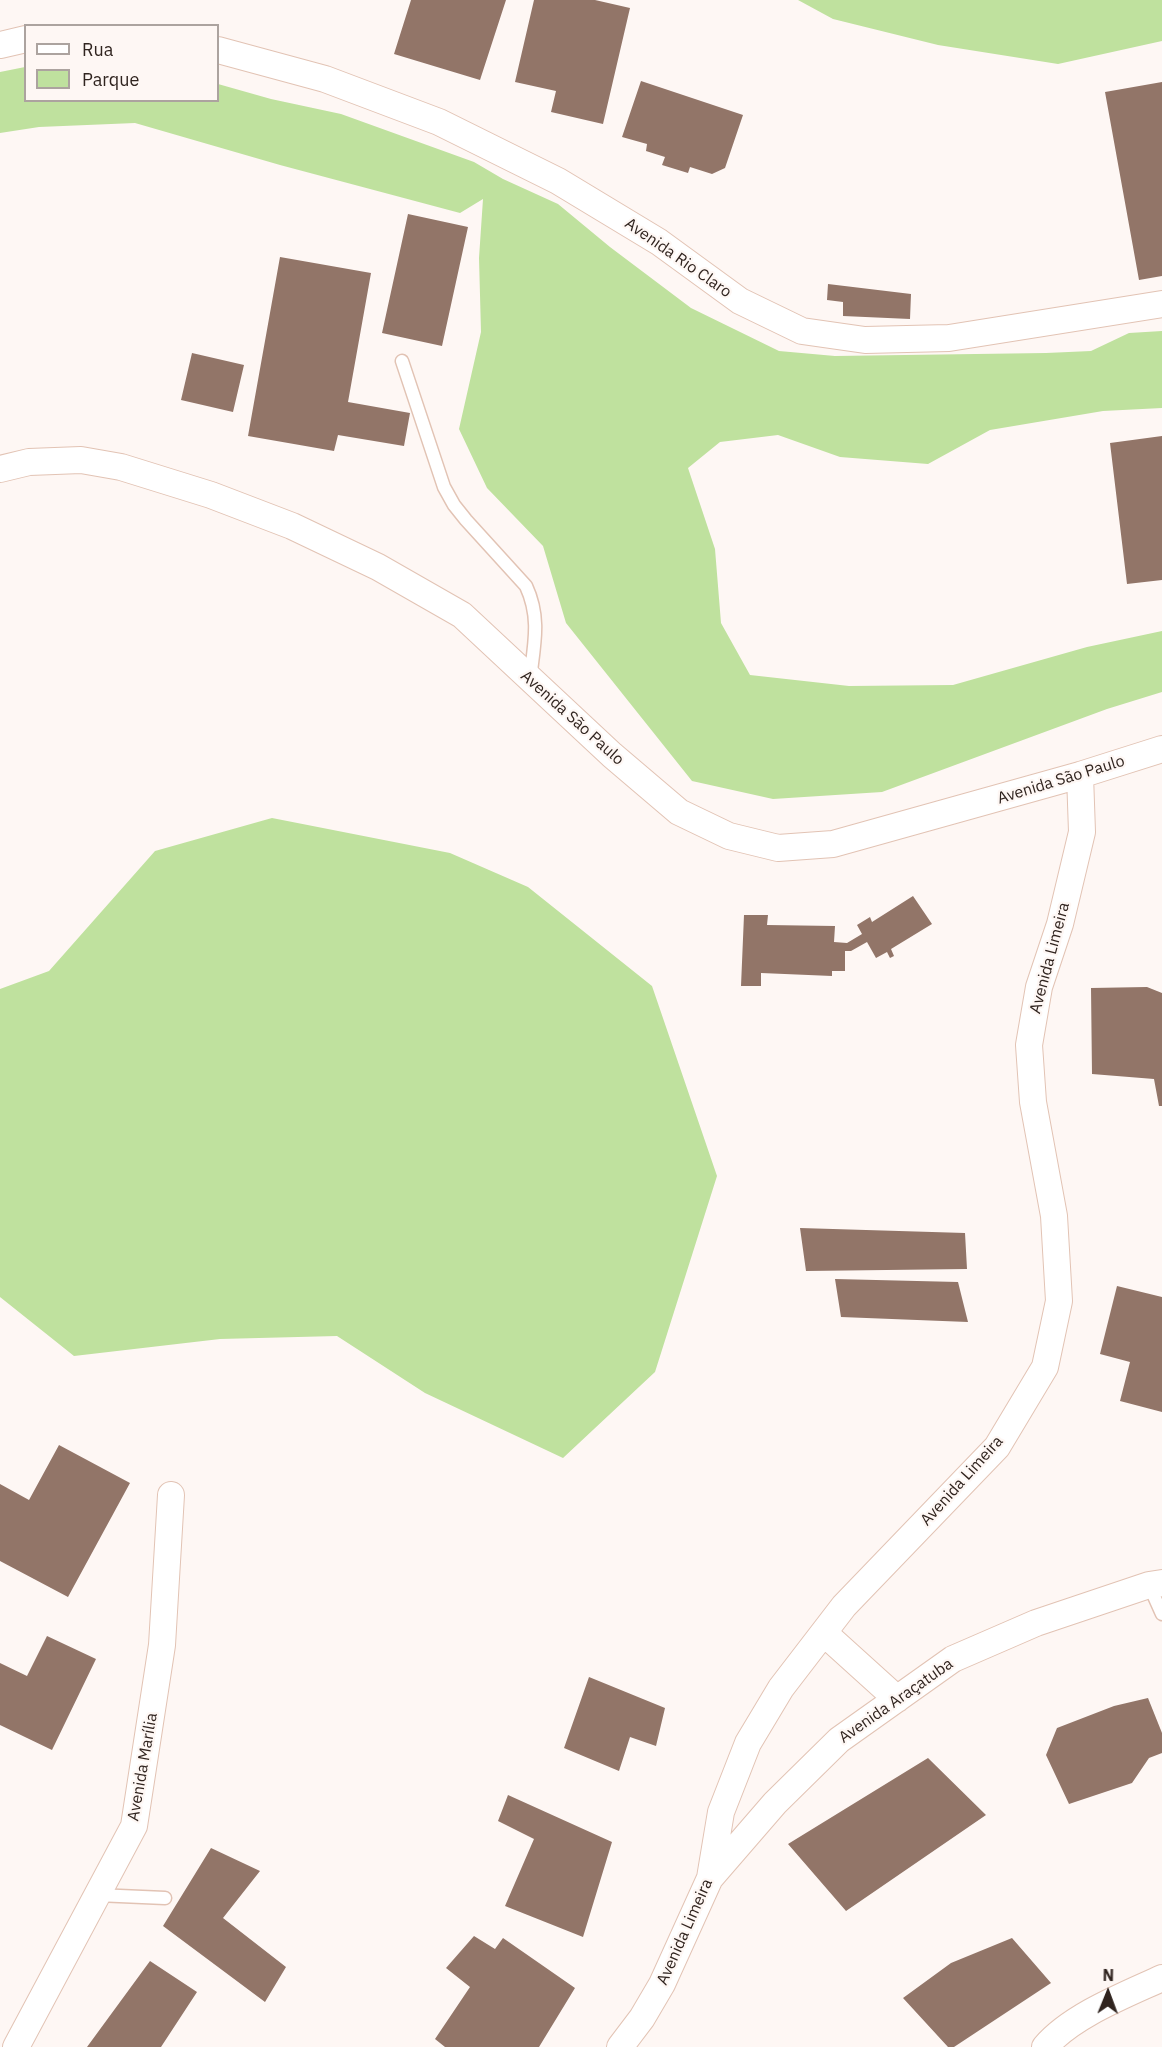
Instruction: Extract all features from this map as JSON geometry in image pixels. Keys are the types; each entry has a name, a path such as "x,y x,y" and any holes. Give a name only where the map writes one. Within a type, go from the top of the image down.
{"street":[{"path":"0,45 24,39"},
{"name":"Avenida Rio Claro","path":"219,50 325,79 439,122 558,181 660,242 740,301 802,331 865,340 949,338 1162,304"},
{"name":"Avenida São Paulo","path":"0,468 29,462 81,460 121,467 211,495 292,526 378,567 462,615 612,755 679,812 729,836 778,848 832,844 1080,775 1162,749"},
{"name":"Avenida Limeira","path":"620,2047 642,2018 662,1984 710,1878 721,1812 748,1743 781,1688 844,1606 997,1447 1045,1367 1059,1301 1054,1216 1033,1102 1029,1045 1039,987 1060,924 1082,832 1080,775"},
{"name":"Avenida Marília","path":"16,2047 134,1826 162,1645 171,1495"},
{"name":"Avenida Araçatuba","path":"710,1878 775,1803 839,1740 953,1659 1036,1623 1155,1584"},
{"path":"824,1633 897,1700"},
{"path":"1045,2047 1057,2033 1119,1998 1162,1978"}],"lane":[{"path":"402,361 444,487 454,505 526,586 534,601 536,630 530,680"},
{"path":"1155,1584 1162,1614"},
{"path":"97,1895 165,1898"}],"green space":[{"path":"798,0 1162,0 1162,41 1058,64 938,45 833,19"},
{"path":"24,67 24,102 219,102 219,84 271,99 341,114 474,162 503,179 558,204 610,247 691,308 779,351 835,356 1091,351 1129,333 1162,331 1162,408 1103,411 990,430 928,464 840,457 778,435 720,442 688,468 715,549 721,623 750,675 849,686 953,685 1087,647 1162,631 1162,692 1107,709 882,792 773,799 692,781 566,623 543,546 487,488 459,429 481,332 479,258 483,199 460,213 135,123 39,127 0,133 0,72"},
{"path":"272,818 450,853 528,887 652,986 717,1176 655,1372 563,1458 425,1393 337,1336 220,1339 74,1356 0,1297 0,989 49,971 155,851"}],"building":[{"path":"411,0 506,0 480,80 394,54"},
{"path":"534,0 595,0 630,8 603,124 551,112 556,91 515,82"},
{"path":"641,81 743,115 725,168 712,174 690,167 688,173 662,165 665,157 646,151 647,144 622,137"},
{"path":"1162,82 1162,276 1139,280 1105,92"},
{"path":"408,214 468,227 442,346 382,333"},
{"path":"280,257 371,273 348,402 410,413 404,446 338,435 334,451 248,436"},
{"path":"828,284 911,294 910,319 843,316 843,302 827,300"},
{"path":"192,353 244,365 233,412 181,400"},
{"path":"1162,436 1162,580 1127,584 1110,443"},
{"path":"913,896 932,924 891,949 894,956 890,958 887,952 876,958 867,942 851,951 845,951 845,971 832,971 832,976 761,973 761,986 741,986 744,915 768,915 767,925 835,926 834,942 847,943 862,934 857,925 870,917 872,922"},
{"path":"1147,987 1162,993 1162,1106 1159,1106 1154,1079 1092,1074 1091,988"},
{"path":"800,1228 965,1233 967,1269 806,1271"},
{"path":"835,1279 958,1282 968,1322 841,1317"},
{"path":"1117,1286 1162,1297 1162,1412 1120,1401 1130,1362 1100,1354"},
{"path":"59,1445 130,1483 68,1597 0,1561 0,1484 29,1500"},
{"path":"47,1636 96,1659 52,1750 0,1725 0,1663 27,1676"},
{"path":"589,1677 665,1708 656,1746 630,1737 619,1771 564,1748"},
{"path":"1148,1698 1162,1733 1162,1753 1149,1758 1132,1783 1069,1804 1046,1755 1057,1728 1114,1706"},
{"path":"928,1758 986,1815 846,1911 788,1844"},
{"path":"508,1795 612,1842 583,1937 505,1906 534,1839 498,1821"},
{"path":"211,1848 260,1871 223,1918 286,1967 265,2002 163,1926"},
{"path":"474,1936 495,1949 503,1938 575,1988 539,2047 445,2047 435,2039 470,1987 446,1968"},
{"path":"1012,1938 1051,1983 954,2047 948,2047 903,1998 951,1963"},
{"path":"150,1961 197,1992 161,2047 87,2047"}]}
